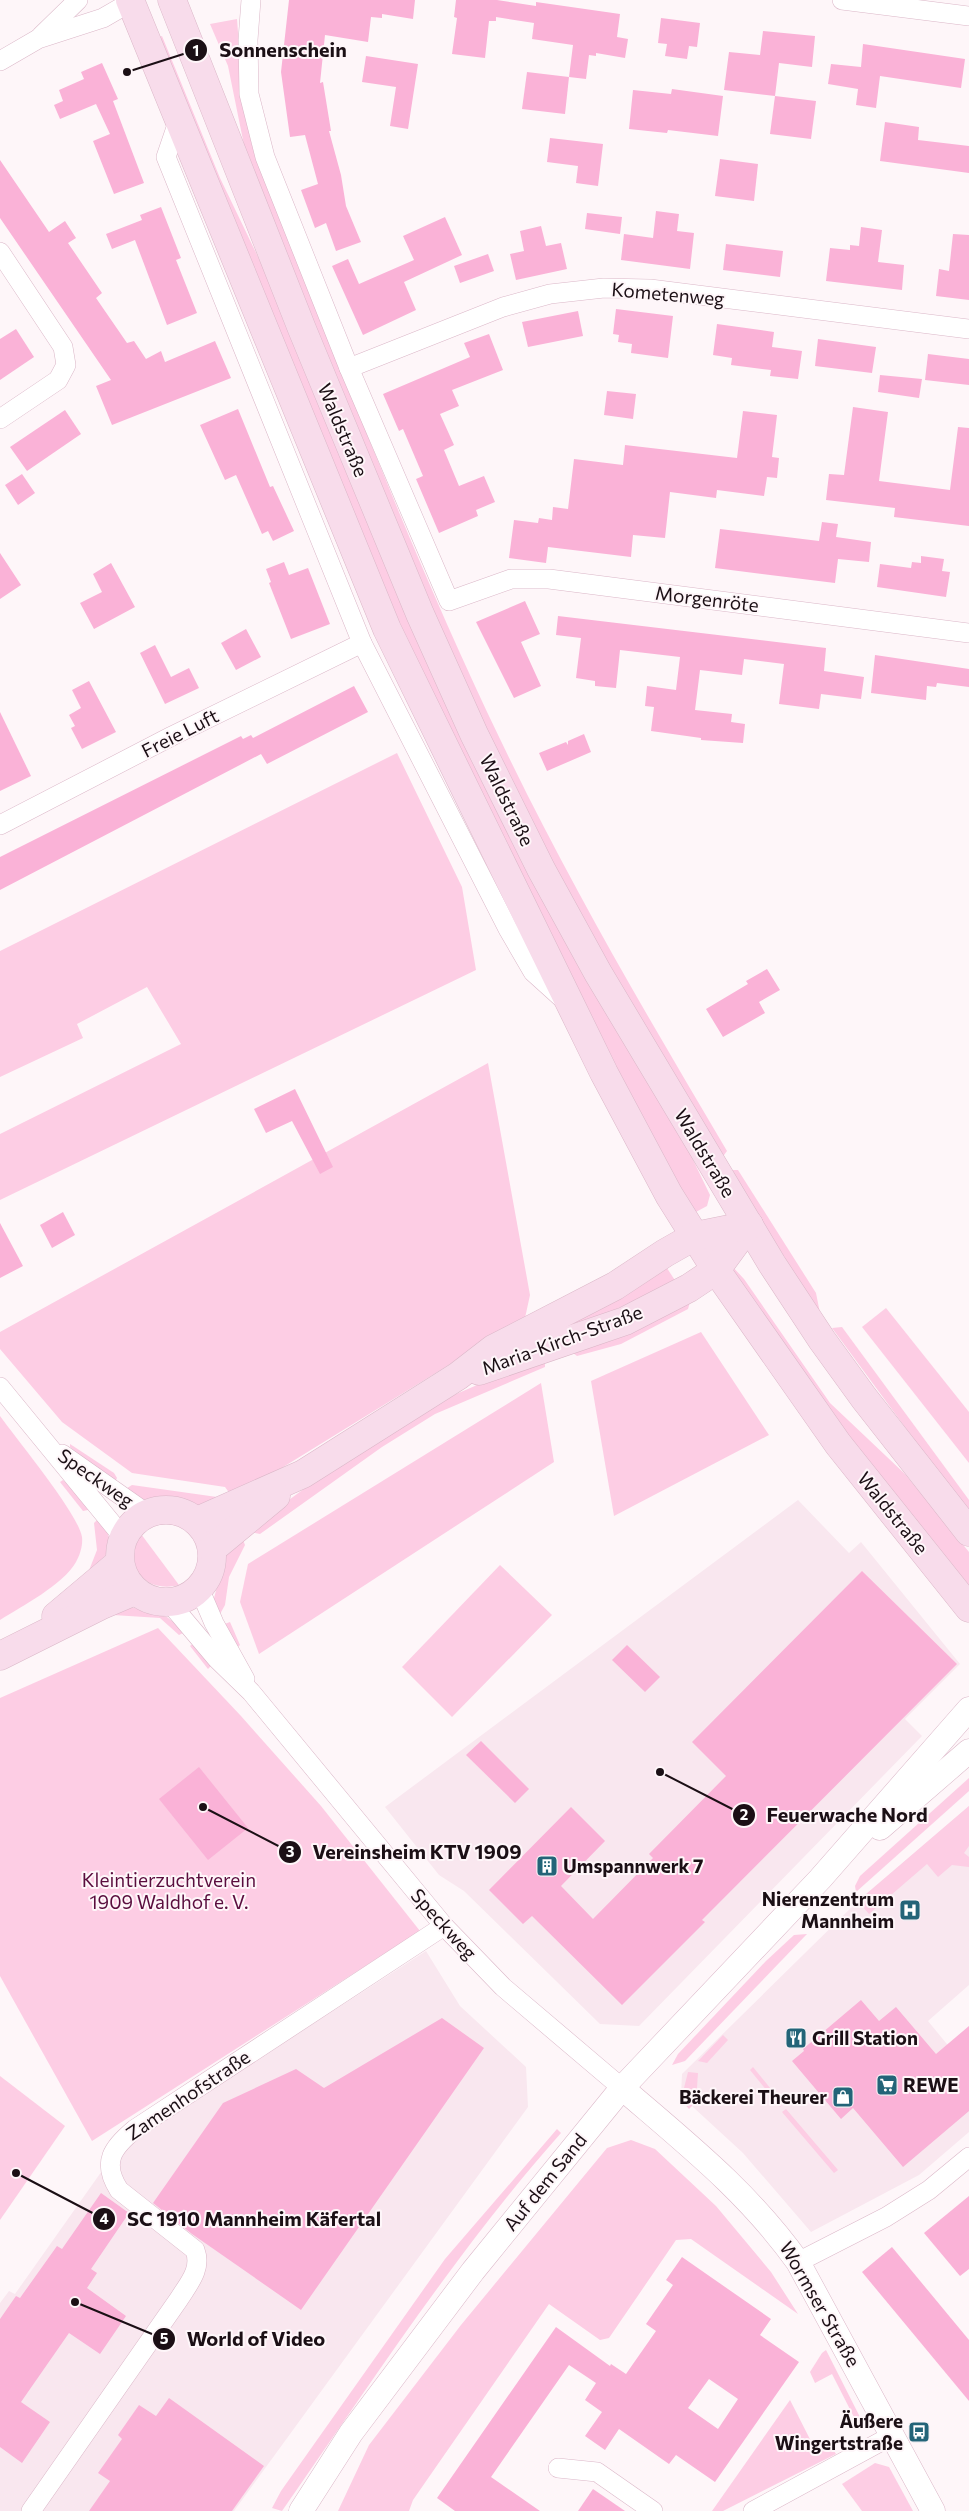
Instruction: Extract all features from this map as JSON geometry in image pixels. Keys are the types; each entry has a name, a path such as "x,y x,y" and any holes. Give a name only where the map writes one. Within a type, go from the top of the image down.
{"main road":[{"name":"Waldstraße","path":"172,0 306,339 420,614 474,734 541,869 598,973 749,1225 827,1347 889,1432 969,1532"},
{"name":"Waldstraße","path":"132,1 387,629 570,1006 669,1194 716,1270 838,1444 969,1608"},
{"name":"Maria-Kirch-Straße","path":"212,1549 303,1474 458,1376 493,1348 615,1286 694,1236 749,1225"},
{"path":"716,1270 749,1225"},
{"name":"Maria-Kirch-Straße","path":"458,1376 625,1321 689,1288 716,1270"},
{"name":"Maria-Kirch-Straße","path":"197,1521 303,1474"},
{"path":"11,1650 121,1550 132,1523 146,1513 164,1509 182,1512 197,1521 207,1534 212,1549 210,1570 199,1588 186,1598 169,1602 151,1600 135,1591 124,1578 121,1550"},
{"path":"11,1650 135,1591"}],"street":[{"path":"38,39 78,0"},
{"name":"Waldstraße","path":"251,0 248,40 249,94 265,157 349,368 449,601"},
{"path":"842,0 947,6 969,16"},
{"path":"0,61 38,39 103,18 132,1"},
{"name":"Waldstraße","path":"179,119 166,157 362,643 467,849 533,972 570,1006"},
{"path":"0,252 63,347 66,365 58,380 0,419"},
{"name":"Kometenweg","path":"349,368 503,307 550,294 604,288 650,289 969,329"},
{"name":"Morgenröte","path":"449,601 510,579 549,579 969,632"},
{"name":"Freie Luft","path":"0,825 172,736 362,643"},
{"name":"Speckweg","path":"0,1387 47,1443 121,1550"},
{"name":"Speckweg","path":"47,1443 146,1513"},
{"name":"Speckweg","path":"199,1588 214,1623 232,1652 251,1692"},
{"name":"Speckweg","path":"169,1602 217,1659 251,1692 436,1931 622,2088"},
{"name":"Auf dem Sand","path":"301,2511 351,2434 473,2271 622,2088 820,1879 969,1708"},
{"name":"Auf dem Sand","path":"820,1879 969,1751"},
{"name":"Zamenhofstraße","path":"30,2511 192,2279 198,2264 195,2250 119,2190 112,2176 110,2162 116,2147 151,2118 436,1931"},
{"name":"Wormser Straße","path":"622,2088 714,2166 773,2227 798,2262 894,2435 933,2511"},
{"path":"798,2262 886,2217 929,2190 969,2157"},
{"path":"753,2511 894,2435"},
{"path":"558,2468 596,2472 653,2511"}],"shaded area":[{"path":"798,1500 849,1553 861,1542 960,1664 905,1719 922,1736 639,2026 600,2024 464,1891 439,1875 385,1807"},
{"path":"969,1806 969,1985 928,2021 969,2071 969,2132 919,2175 811,2232 743,2153 681,2096 682,2074 858,1901"},
{"path":"426,1951 460,2006 526,2067 528,2107 234,2511 0,2511 0,2303 9,2291 15,2294 116,2151"}],"green space":[{"path":"237,19 243,100 252,145 341,370 433,593 500,739 553,844 609,948 727,1151 721,1159 606,967 491,740 395,529 325,356 244,145 228,66 210,24"},
{"path":"162,36 220,178 710,1195 707,1206 694,1213 649,1137 399,625 157,38"},
{"path":"397,753 462,887 476,970 0,1200 0,1134 181,1044 147,987 77,1024 83,1038 0,1077 0,951"},
{"path":"488,1063 530,1295 525,1318 233,1498 225,1487 132,1473 62,1422 0,1349 0,1332"},
{"path":"729,1170 738,1170 816,1293 820,1313"},
{"path":"665,1265 676,1282 566,1332 562,1324"},
{"path":"728,1265 731,1265 744,1279 830,1403 905,1474 969,1552 969,1589 818,1400"},
{"path":"690,1302 688,1309 621,1344 577,1356 572,1352"},
{"path":"886,1308 969,1412 969,1463 862,1327"},
{"path":"842,1327 969,1500 969,1514 832,1328"},
{"path":"701,1332 769,1435 614,1516 591,1381"},
{"path":"545,1361 545,1367 435,1414 382,1447 260,1534 255,1533 251,1528 320,1477 447,1398 491,1379"},
{"path":"541,1383 554,1462 259,1654 240,1602 248,1564"},
{"path":"0,1416 59,1494 78,1526 82,1540 81,1550 76,1562 62,1579 0,1620"},
{"path":"70,1444 114,1473 117,1478 114,1484 70,1447"},
{"path":"63,1480 90,1506 88,1510 83,1511 60,1482"},
{"path":"132,1485 217,1497 197,1508 176,1501 138,1498 124,1490"},
{"path":"100,1517 108,1535 109,1548 107,1554 88,1573 97,1550 94,1523"},
{"path":"141,1534 179,1585 167,1587 156,1585 140,1575 135,1566 134,1556"},
{"path":"243,1540 245,1545 229,1577 225,1605 220,1614 213,1602 225,1556"},
{"path":"500,1565 552,1615 452,1717 402,1667"},
{"path":"131,1607 167,1617 185,1632 179,1635 160,1618 113,1615 108,1609"},
{"path":"230,1622 240,1645 237,1648 222,1625"},
{"name":"Kleintierzuchtverein 1909 Waldhof e. V.","path":"158,1628 241,1716 321,1806 420,1931 92,2141 0,1976 0,1698"},
{"path":"194,1643 212,1665 208,1669 190,1646"},
{"path":"969,1778 969,1791 856,1892 855,1886 860,1876"},
{"path":"969,1806 969,1846 964,1853 969,1857 969,1867 952,1865 938,1877 927,1864 869,1914 858,1901"},
{"path":"807,1934 685,2061 672,2065 678,2054 766,1961 794,1935"},
{"path":"723,2035 728,2040 707,2063 698,2061"},
{"path":"753,2067 783,2104 780,2107 750,2070"},
{"path":"688,2072 698,2073 696,2102 689,2109 681,2100"},
{"path":"0,2076 65,2126 0,2220"},
{"path":"786,2109 838,2170 834,2173 782,2112"},
{"path":"557,2129 561,2133 486,2223 451,2270 282,2511 272,2508 281,2491 445,2259"},
{"path":"631,2140 655,2149 716,2206 771,2272 798,2314 691,2239 676,2240 609,2338 600,2340 549,2304 413,2500 409,2511 338,2511 369,2445 461,2325 607,2148"},
{"path":"826,2350 864,2425 859,2427 832,2374 815,2383 810,2372"},
{"path":"790,2400 815,2449 829,2443 836,2454 723,2511 712,2511"},
{"path":"875,2463 889,2467 913,2511 862,2511 842,2484"}],"building":[{"path":"289,0 415,0 413,19 382,14 382,18 371,17 368,42 325,35 320,83 323,82 331,131 329,131 341,175 346,206 361,242 336,251 326,223 315,228 301,190 318,184 305,135 290,137 281,72"},
{"path":"456,0 497,0 536,6 536,2 620,14 617,37 628,39 625,58 596,53 596,56 589,55 586,79 569,77 573,45 532,39 534,23 496,17 496,21 489,21 485,58 452,54 457,18 454,17"},
{"path":"661,18 700,23 697,47 689,46 687,59 665,56 667,44 658,43"},
{"path":"763,31 815,36 812,67 779,63 775,96 724,90 729,52 760,55"},
{"path":"863,44 965,59 961,88 880,76 876,108 856,105 858,89 828,84 831,64 861,67"},
{"path":"366,56 418,64 408,129 390,126 396,87 362,82"},
{"path":"102,63 118,99 113,101 144,183 114,194 93,141 110,134 96,104 60,119 54,105 63,101 59,90 84,79 81,72"},
{"path":"527,72 569,77 565,114 522,109"},
{"path":"672,89 723,96 718,136 668,130 667,133 629,129 633,90 671,94"},
{"path":"775,96 816,101 811,139 770,134"},
{"path":"885,122 919,127 918,140 969,146 969,173 880,161"},
{"path":"550,138 603,144 598,186 576,183 578,166 547,162"},
{"path":"720,159 758,164 754,201 715,196"},
{"path":"0,160 49,232 65,221 76,238 68,243 102,293 96,298 127,343 134,341 146,359 161,351 165,362 215,341 231,378 112,425 96,386 111,380 0,218"},
{"path":"161,207 181,258 176,260 197,313 167,325 135,240 112,249 106,234 142,220 140,215"},
{"path":"656,211 679,214 677,231 694,233 690,269 621,260 624,234 653,238"},
{"path":"587,213 622,217 620,234 585,229"},
{"path":"445,217 462,255 404,282 416,310 363,335 332,266 348,259 359,284 414,260 403,236"},
{"path":"541,226 546,246 561,243 567,269 516,280 510,254 524,251 520,231"},
{"path":"861,227 882,230 878,262 904,265 902,290 826,281 830,248 850,250 850,245 859,246"},
{"path":"953,234 969,235 969,300 936,296 939,269 949,271"},
{"path":"726,244 783,251 780,277 723,270"},
{"path":"488,254 494,271 460,283 454,266"},
{"path":"616,309 673,316 668,358 631,353 632,344 618,342 619,335 613,334"},
{"path":"578,311 583,336 528,347 522,322"},
{"path":"717,324 774,332 772,347 802,351 798,379 770,376 771,370 731,365 732,358 713,355"},
{"path":"16,329 34,357 0,380 0,339"},
{"path":"489,334 503,370 452,390 459,406 440,414 454,445 444,450 459,486 484,476 495,502 476,510 478,516 439,533 416,479 423,476 403,429 399,431 383,394 470,357 464,343"},
{"path":"818,339 876,347 872,373 815,366"},
{"path":"928,354 969,359 969,385 925,380"},
{"path":"880,375 922,379 919,398 878,392"},
{"path":"607,391 636,394 633,419 604,415"},
{"path":"853,407 888,412 879,481 950,490 958,427 969,428 969,526 894,517 895,508 826,500 829,474 844,475"},
{"path":"238,409 270,487 273,486 294,531 273,541 268,531 262,534 236,475 225,480 200,425"},
{"path":"65,410 81,434 27,471 10,447"},
{"path":"743,411 777,415 772,457 779,458 777,478 767,477 764,496 717,490 716,498 670,492 665,538 633,535 631,557 548,547 546,563 509,558 514,520 538,523 539,518 552,520 553,507 568,509 574,459 623,465 625,445 737,458"},
{"path":"22,474 35,493 18,505 5,485"},
{"path":"822,522 838,524 836,537 871,542 869,562 838,559 835,583 715,568 720,529 819,541"},
{"path":"0,553 21,585 0,599"},
{"path":"921,556 944,559 942,571 950,572 946,597 877,587 880,564 911,568 912,562 921,563"},
{"path":"284,562 289,575 308,568 330,624 291,639 269,583 271,582 266,569"},
{"path":"111,563 135,607 94,629 80,603 102,592 93,574"},
{"path":"525,601 540,634 521,642 541,686 514,698 476,622"},
{"path":"558,616 826,648 824,671 864,677 861,699 821,694 819,709 779,704 784,664 744,659 742,675 700,670 695,710 732,714 731,722 745,724 743,743 701,740 701,738 651,731 654,707 645,706 647,686 676,690 680,657 620,650 616,688 595,686 595,681 576,678 581,638 556,635"},
{"path":"246,629 261,657 236,670 221,643"},
{"path":"155,645 171,677 189,668 199,688 165,704 140,653"},
{"path":"875,655 969,669 969,687 937,683 936,687 927,686 926,700 871,693"},
{"path":"89,681 116,732 82,749 71,728 75,726 69,715 81,708 72,690"},
{"path":"354,686 368,712 267,764 261,754 0,890 0,857 241,736 243,739 251,735 253,738"},
{"path":"0,712 31,776 0,791"},
{"path":"584,734 591,752 547,771 539,753 566,742 568,745 568,741"},
{"path":"767,969 780,990 759,1002 765,1013 723,1037 706,1009 748,984 746,981"},
{"path":"295,1089 333,1167 320,1174 292,1121 266,1133 254,1109"},
{"path":"63,1212 75,1235 52,1248 40,1225"},
{"path":"0,1223 23,1266 0,1278"},
{"path":"862,1571 957,1664 702,1920 705,1922 622,2005 532,1916 523,1924 489,1890 571,1807 605,1841 561,1886 593,1919 653,1858 649,1854 726,1776 692,1742"},
{"path":"627,1645 660,1677 645,1692 612,1660"},
{"path":"481,1741 529,1789 515,1803 466,1755"},
{"path":"199,1767 248,1828 208,1860 159,1799"},
{"name":"REWE","path":"861,2000 879,2021 896,2007 936,2054 969,2026 969,2111 903,2167 853,2108 841,2119 792,2061 804,2051 803,2049"},
{"path":"442,2018 484,2048 301,2310 192,2234 153,2203 223,2103 296,2069 324,2088"},
{"path":"101,2193 129,2213 91,2269 97,2273 87,2288 126,2316 100,2354 69,2333 21,2402 50,2422 22,2463 0,2447 0,2319 16,2296 20,2298 57,2246 62,2249"},
{"path":"969,2196 969,2269 960,2276 924,2233"},
{"path":"892,2247 969,2340 969,2401 862,2272"},
{"path":"682,2257 771,2319 760,2335 799,2362 715,2482 676,2455 669,2464 619,2429 605,2450 585,2436 602,2412 585,2400 596,2383 569,2365 491,2477 540,2511 455,2511 437,2498 556,2327 610,2366 611,2364 626,2374 656,2331 646,2324 673,2285 666,2280","holes":["709,2379 738,2399 718,2429 688,2408"]},
{"path":"169,2398 264,2466 232,2511 89,2511 110,2481 98,2473 122,2439 118,2435 139,2405 156,2416"},
{"path":"593,2489 625,2511 578,2511"}],"place":[{"name":"Sonnenschein","path":"127,72"},
{"name":"Feuerwache Nord","path":"660,1772"},
{"name":"Vereinsheim KTV 1909","path":"203,1807"},
{"name":"Umspannwerk 7","path":"547,1866"},
{"name":"Nierenzentrum Mannheim","path":"910,1910"},
{"name":"Grill Station","path":"796,2038"},
{"name":"REWE","path":"887,2085"},
{"name":"Bäckerei Theurer","path":"843,2097"},
{"name":"SC 1910 Mannheim Käfertal","path":"16,2173"},
{"name":"World of Video","path":"75,2302"},
{"name":"Äußere Wingertstraße","path":"919,2432"}]}
